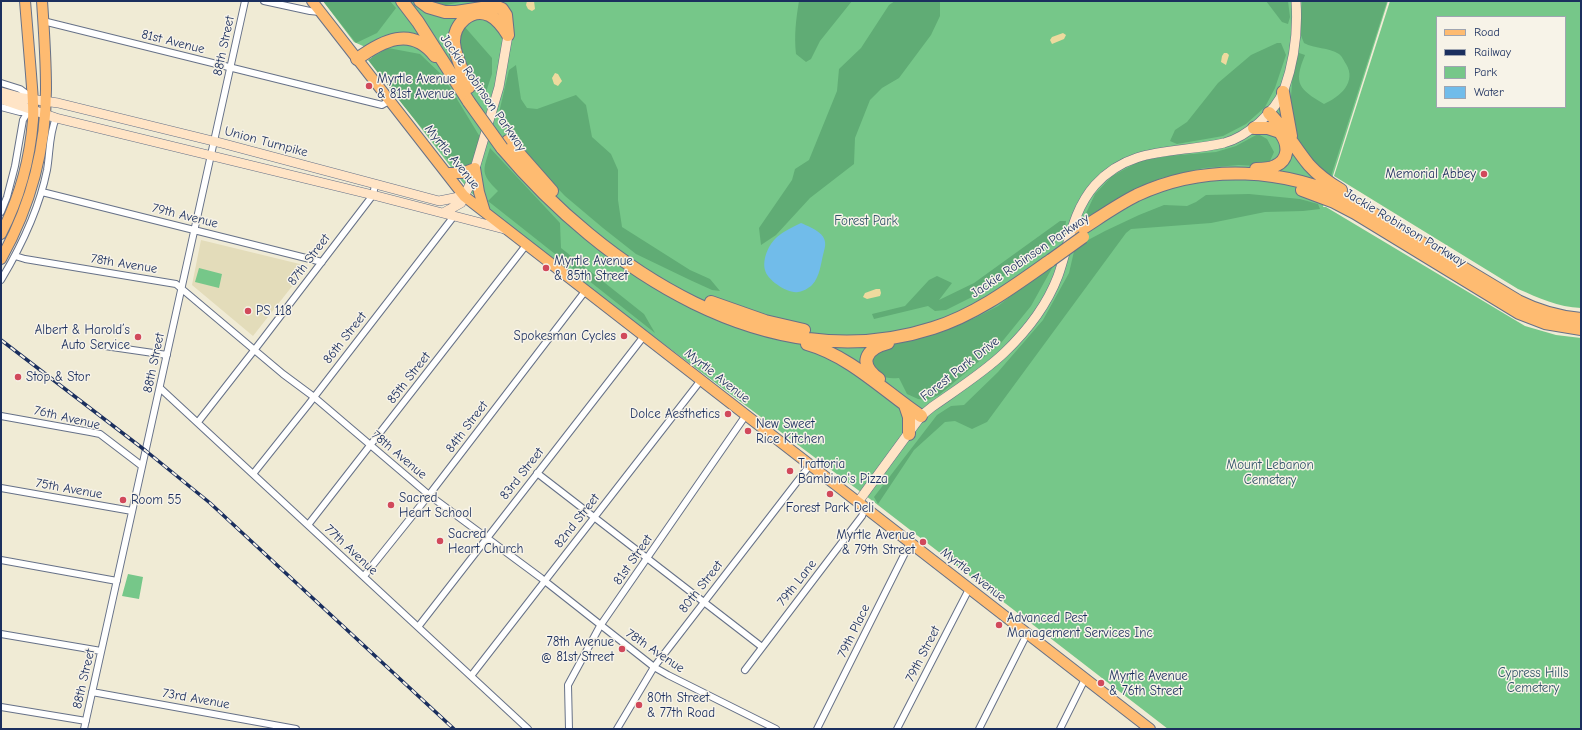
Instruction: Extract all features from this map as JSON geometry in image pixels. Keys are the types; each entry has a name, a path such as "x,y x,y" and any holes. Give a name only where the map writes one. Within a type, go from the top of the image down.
{"highway":[{"name":"Jackie Robinson Parkway","path":"402,1 424,31 454,78 471,95"},
{"name":"Jackie Robinson Parkway","path":"412,1 426,20 471,95 534,184 568,217 604,246 643,274 682,296 724,316 782,335 814,340 855,342 897,337 933,328 963,316 993,301 1051,255"},
{"path":"420,1 428,7 445,12 456,12 494,6 502,9 506,15 508,34"},
{"path":"471,95 455,48 454,37 459,24 472,15 484,13 497,21 508,34"},
{"path":"357,59 384,42 400,38 421,44 430,50 454,78"},
{"path":"1283,92 1292,140"},
{"path":"1229,174 1251,169 1270,168 1279,164 1285,157 1287,148 1284,139 1267,115"},
{"path":"1267,115 1292,140 1304,158 1317,173 1372,213"},
{"path":"1254,128 1268,128 1280,132"},
{"name":"Jackie Robinson Parkway","path":"505,144 596,230 646,266 704,299 747,316 791,328 826,333 863,333 900,328 930,320 962,308 986,296 1082,234 1119,205 1149,190 1183,179 1206,175 1229,174 1263,175 1298,181 1331,191 1372,213 1518,302 1546,313 1566,318 1581,319"},
{"name":"Jackie Robinson Parkway","path":"1082,234 1127,209 1156,196 1183,188 1207,183 1231,181 1266,183 1290,187 1323,197 1344,207 1519,312 1545,323 1581,329"},
{"path":"923,414 872,374 868,369 866,360 870,352 878,346 908,339 933,328"},
{"path":"782,335 821,348 836,355 906,405 923,414"},
{"path":"906,405 910,417 909,434"}],"main road":[{"path":"1,234 8,220 21,184 30,145 33,99 25,1"},
{"path":"1,259 19,225 31,190 40,151 46,101 42,1"},
{"name":"Myrtle Avenue","path":"312,1 464,196 1146,728"},
{"name":"Forest Park Drive","path":"862,505 923,414 1004,353 1031,322 1048,297 1058,277 1071,229 1082,202 1094,185 1105,175 1132,159 1149,153 1225,142 1254,128 1267,115 1283,92 1292,60 1298,18 1296,1"},
{"path":"443,213 461,204 471,182 499,86 508,34"},
{"name":"Union Turnpike","path":"1,92 46,101 214,142 439,201 464,196"},
{"name":"Union Turnpike","path":"1,99 44,115 373,195 510,231"},
{"path":"446,173 462,173 475,168"},
{"path":"475,168 479,192 485,212"}],"street":[{"name":"88th Street","path":"84,729 245,1"},
{"path":"264,1 320,12"},
{"name":"81st Avenue","path":"43,21 382,105 390,101"},
{"name":"Union Turnpike","path":"1,83 20,89 33,99"},
{"name":"Union Turnpike","path":"1,107 20,112 33,110"},
{"path":"1,212 7,197 15,166 23,120 33,110"},
{"path":"1,280 30,227 42,192 56,118"},
{"name":"87th Street","path":"198,422 373,195 375,185"},
{"name":"79th Avenue","path":"42,192 322,262"},
{"name":"86th Street","path":"253,474 454,216"},
{"name":"85th Street","path":"308,525 527,244"},
{"name":"78th Avenue","path":"15,256 25,259 174,283 283,374 314,397 429,495 544,581 654,667 668,676 776,729"},
{"name":"84th Street","path":"364,576 429,495 586,290"},
{"name":"83rd Street","path":"418,627 644,336"},
{"path":"98,345 167,355"},
{"name":"82nd Street","path":"471,676 701,380"},
{"name":"77th Avenue","path":"160,388 528,729"},
{"name":"81st Street","path":"569,729 568,685 600,626 746,415"},
{"name":"76th Avenue","path":"1,416 100,434 142,466"},
{"name":"80th Street","path":"617,729 654,667 810,465"},
{"path":"537,473 762,647"},
{"name":"75th Avenue","path":"1,488 132,511"},
{"name":"79th Lane","path":"745,670 862,516 862,505"},
{"name":"79th Place","path":"817,729 910,543"},
{"path":"1,560 117,581"},
{"name":"79th Street","path":"898,729 969,589"},
{"path":"1,634 101,651"},
{"path":"979,729 1026,634"},
{"path":"1060,729 1085,679"},
{"name":"73rd Avenue","path":"92,692 296,729"},
{"path":"1,707 86,721"}],"shaded area":[{"name":"PS 118","path":"201,240 308,266 253,336 192,285"}],"green space":[{"path":"323,1 1388,1 1323,207 1326,207 1525,326 1556,335 1581,338 1581,729 1168,729 874,502 528,242 470,192 372,64 372,57 363,46 354,42"},
{"path":"323,1 390,1 396,8 377,33 356,43"},
{"path":"434,1 465,1 442,6"},
{"path":"799,1 852,1 820,41 811,59 806,62 796,54 795,40"},
{"path":"895,1 940,1 940,16 931,35 899,78 882,88 870,100 855,138 854,164 810,198 776,235 761,245 759,228 792,180 795,169 809,160 837,91 839,69 861,48 889,5"},
{"path":"1266,1 1288,1 1290,17 1288,24 1282,22"},
{"path":"1302,1 1387,1 1331,176 1328,177 1306,154 1294,131 1290,109 1293,71 1299,53 1305,55 1299,73 1301,85 1304,90 1324,104 1336,97 1345,88 1348,83 1349,71 1339,54 1304,43 1300,33"},
{"path":"1390,1 1581,1 1581,308 1556,304 1518,289 1334,176"},
{"path":"464,26 492,58 492,74 484,98 463,63 459,32"},
{"path":"1277,43 1281,43 1286,55 1275,88 1265,107 1246,124 1223,136 1177,144 1170,141 1175,130 1187,122 1218,83 1251,55"},
{"path":"388,48 420,54 443,76 480,137 473,160 469,166 456,170 368,60"},
{"path":"516,65 521,99 527,108 537,109 576,95 586,105 592,137 611,154 618,170 618,200 622,227 690,270 710,279 720,291 712,290 636,254 565,196 538,168 498,117 509,70"},
{"path":"1258,134 1267,139 1274,152 1270,161 1255,166 1239,165 1204,168 1161,178 1124,195 1081,224 1095,194 1112,176 1140,161 1169,156 1216,152 1236,146"},
{"path":"490,148 560,223 561,248 644,314 655,333 488,201 498,191 488,180 485,171"},
{"path":"1249,194 1300,199 1318,204 1320,209 1265,212 1211,223 1131,229 1126,233 987,422 972,429 955,421 945,422 914,450 878,504 874,497 937,415 951,406 964,405 998,372 1043,320 1069,273 1075,247 1105,231 1164,205 1187,206 1206,195"},
{"path":"1060,221 1066,221 1064,236 974,296 946,310 935,311 928,306 874,319 872,314 905,306 929,280 937,276 952,283 939,300 974,283"},
{"path":"1056,261 1031,306 1001,343 939,395 927,400 918,399 907,394 899,378 883,376 877,372 871,364 875,354 884,347 930,335 975,318 998,306"},
{"path":"199,268 222,274 219,288 195,282"},
{"path":"128,574 143,577 139,599 122,596"}],"sand":[{"path":"527,1 534,1 535,9 532,11 528,9 526,5"},
{"path":"1063,33 1066,35 1064,39 1052,44 1050,40 1052,37"},
{"path":"1224,53 1229,55 1226,65 1221,62"},
{"path":"555,73 558,74 562,81 558,86 554,84 552,78"},
{"path":"880,289 880,296 867,299 863,297 865,293"}],"water":[{"path":"801,223 820,233 825,240 825,245 820,269 815,282 805,290 794,292 778,286 770,278 765,270 764,261 774,240 789,229"}],"railway":[{"path":"1,340 146,451 210,503 454,729"}],"place":[{"name":"Myrtle Avenue & 81st Avenue","path":"369,86"},
{"name":"Memorial Abbey","path":"1484,174"},
{"name":"Myrtle Avenue & 85th Street","path":"546,268"},
{"name":"PS 118","path":"248,311"},
{"name":"Spokesman Cycles","path":"624,336"},
{"name":"Albert & Harold’s Auto Service","path":"138,337"},
{"name":"Stop & Stor","path":"18,377"},
{"name":"Dolce Aesthetics","path":"728,414"},
{"name":"New Sweet Rice Kitchen","path":"748,431"},
{"name":"Trattoria Bambino's Pizza","path":"790,471"},
{"name":"Forest Park Deli","path":"830,494"},
{"name":"Room 55","path":"123,500"},
{"name":"Sacred Heart School","path":"391,505"},
{"name":"Sacred Heart Church","path":"440,541"},
{"name":"Myrtle Avenue & 79th Street","path":"923,542"},
{"name":"Advanced Pest Management Services Inc","path":"999,625"},
{"name":"78th Avenue @ 81st Street","path":"622,649"},
{"name":"Myrtle Avenue & 76th Street","path":"1101,683"},
{"name":"80th Street & 77th Road","path":"639,705"}],"park label":[{"name":"Forest Park","path":"866,221"},
{"name":"Mount Lebanon Cemetery","path":"1270,472"},
{"name":"Cypress Hills Cemetery","path":"1533,680"}]}
